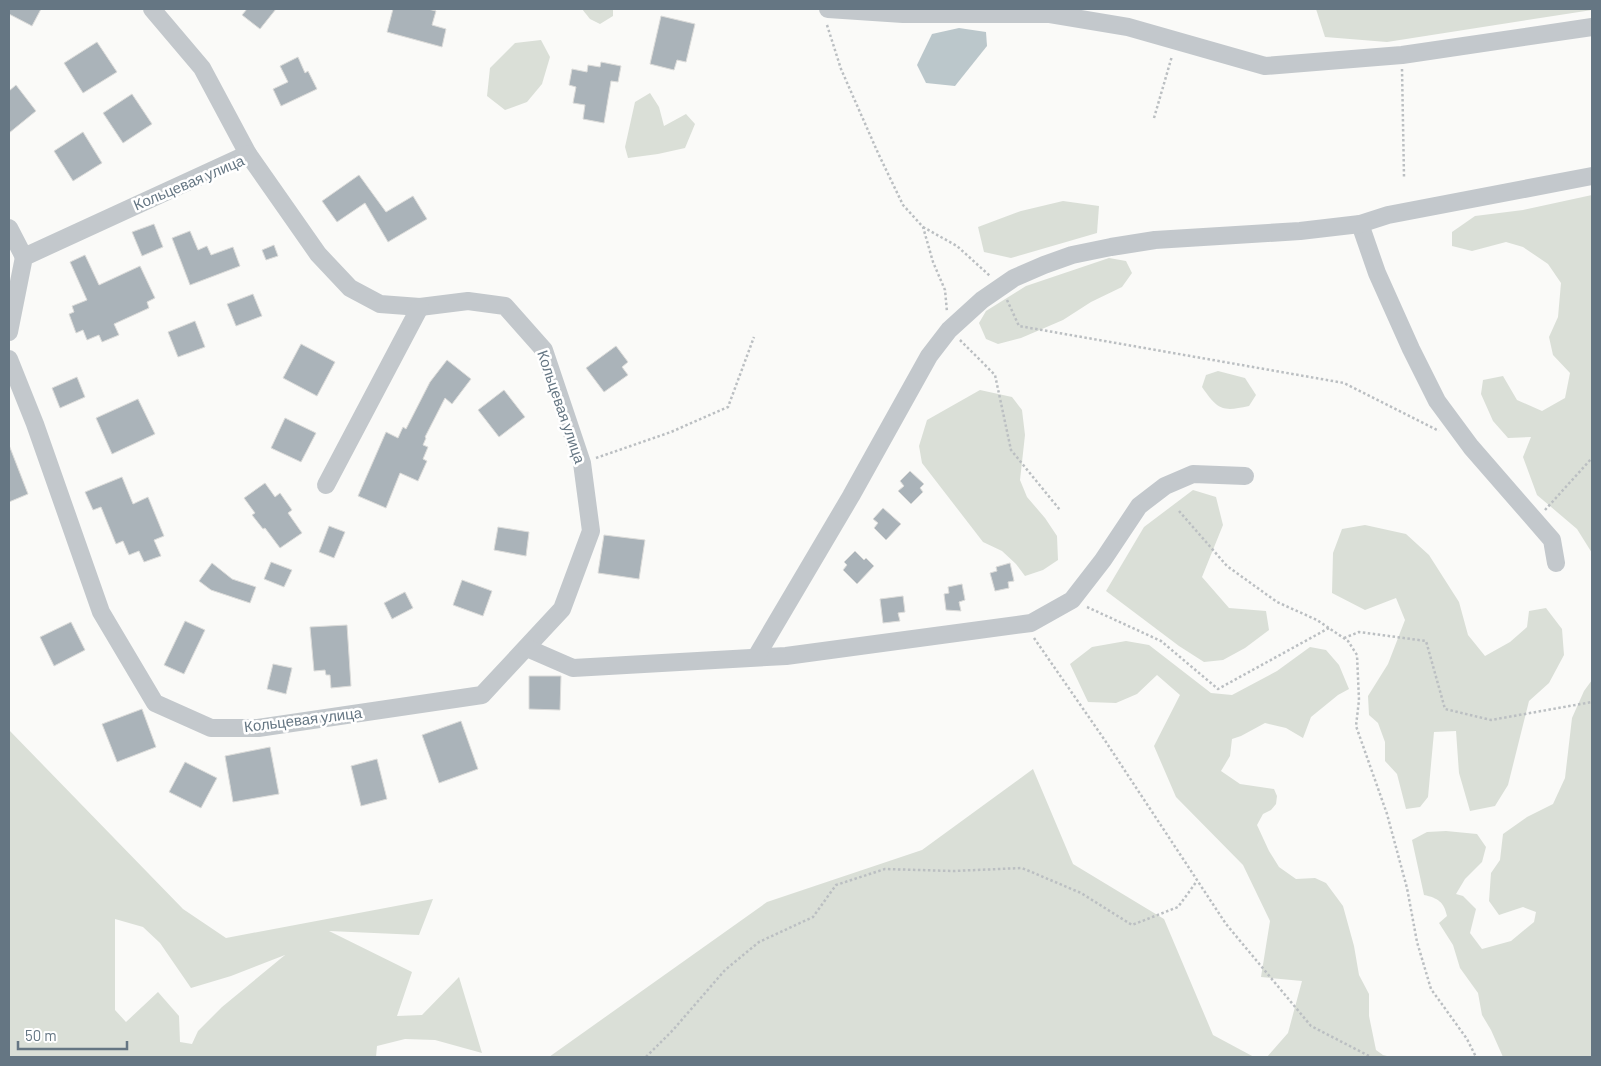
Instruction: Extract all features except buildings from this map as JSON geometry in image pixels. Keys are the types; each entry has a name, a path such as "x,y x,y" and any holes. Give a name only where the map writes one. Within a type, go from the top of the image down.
{"street":[{"path":"152,9 202,68 248,154"},
{"path":"827,13 1050,14 1128,27 1266,66 1402,55 1592,27"},
{"name":"Кольцевая улица","path":"9,359 35,424 101,612 155,704 211,728 258,728 482,695 562,609 591,531 582,463 544,350 505,306 468,301 420,307 380,304 350,288 318,254 248,154 24,257"},
{"path":"756,657 851,496 924,363 949,330 982,300 1014,278 1072,255 1111,247 1156,240 1300,231 1360,224 1388,215 1592,176"},
{"path":"1360,224 1377,272 1411,349 1437,401 1470,447 1552,540 1556,563"},
{"path":"9,228 24,257 9,332"},
{"path":"326,485 420,307"},
{"path":"527,648 573,668 786,656 1031,623 1072,600 1103,560 1138,506 1166,486 1193,474 1245,476"}],"path":[{"path":"827,13 841,70 903,205 923,227 957,246 1001,287 1019,326 1344,383 1445,434"},
{"path":"1154,118 1176,40"},
{"path":"1402,55 1404,177"},
{"path":"923,227 933,262 945,290 949,330 994,375 1011,450 1060,510"},
{"path":"582,463 671,432 728,407 754,337"},
{"path":"1536,520 1592,458"},
{"path":"1179,511 1227,566 1276,602 1317,620 1344,638 1357,656 1359,700 1356,726 1387,814 1407,888 1417,942 1431,989 1467,1039 1476,1057"},
{"path":"1072,600 1161,641 1218,690 1329,628"},
{"path":"1024,624 1104,739 1226,924 1311,1026 1371,1057"},
{"path":"1344,638 1359,632 1426,640 1445,709 1491,720 1592,702"},
{"path":"646,1057 673,1030 725,970 759,942 813,917 836,885 885,868 953,870 1022,868 1081,892 1132,925 1178,907 1197,881"}],"shaded area":[{"path":"582,9 613,9 613,16 600,24 590,19"},
{"path":"1316,9 1592,10 1387,42 1325,37"},
{"path":"959,28 986,32 987,46 955,86 926,83 917,65 932,34"},
{"path":"541,40 550,57 542,84 527,102 505,110 487,96 490,68 515,43"},
{"path":"650,93 659,107 664,126 686,114 695,124 685,148 628,158 625,147 635,102"},
{"path":"1592,195 1592,553 1577,529 1537,495 1523,457 1531,437 1508,438 1493,421 1481,394 1483,380 1503,376 1517,400 1542,411 1565,398 1570,373 1553,355 1549,337 1558,317 1561,283 1548,264 1523,247 1506,242 1472,251 1452,246 1452,232 1475,216 1523,210"},
{"path":"1063,201 1099,206 1097,233 1011,258 984,252 978,227 1021,211"},
{"path":"1109,258 1126,261 1132,273 1122,287 1091,302 1063,320 1021,338 998,344 986,339 979,323 986,311 1026,286"},
{"path":"1218,371 1245,378 1256,395 1249,406 1226,409 1212,401 1202,387 1206,375"},
{"path":"980,390 1012,397 1022,410 1025,435 1020,480 1027,497 1057,536 1058,560 1043,570 1025,576 1016,564 1002,551 983,542 922,463 919,446 927,420"},
{"path":"1193,490 1216,497 1223,525 1202,577 1229,608 1266,611 1269,630 1245,648 1223,660 1204,662 1179,646 1106,591 1144,527"},
{"path":"1365,525 1406,534 1429,555 1459,602 1468,635 1485,656 1510,642 1527,627 1529,611 1546,608 1562,629 1564,655 1549,683 1529,701 1508,785 1495,806 1470,811 1459,773 1456,731 1434,732 1428,797 1420,807 1406,809 1397,774 1385,761 1385,742 1378,723 1369,715 1368,696 1388,664 1405,620 1396,598 1365,610 1332,593 1333,553 1342,529"},
{"path":"1126,641 1149,645 1211,693 1232,695 1277,671 1310,647 1326,650 1339,665 1349,689 1338,695 1311,717 1303,738 1286,728 1265,723 1232,739 1230,756 1221,771 1240,784 1274,789 1277,796 1276,804 1271,810 1263,814 1257,825 1279,867 1296,879 1315,878 1326,883 1343,906 1354,946 1359,975 1369,994 1369,1016 1376,1050 1383,1055 1391,1057 1267,1057 1288,1033 1302,981 1261,977 1270,921 1243,865 1176,797 1154,746 1180,695 1157,675 1137,694 1116,703 1088,702 1070,664 1092,647"},
{"path":"1592,680 1592,1057 1503,1057 1482,1015 1478,993 1460,968 1453,945 1439,923 1447,916 1444,907 1437,899 1424,895 1412,840 1427,832 1446,831 1477,834 1486,847 1482,862 1465,879 1456,894 1463,896 1476,909 1470,933 1482,949 1511,941 1534,922 1536,912 1523,907 1499,915 1489,901 1491,873 1500,860 1503,834 1527,817 1553,804 1565,778 1572,718 1584,691"},
{"path":"9,730 183,909 226,938 433,899 419,935 329,931 412,972 397,1016 422,1015 459,977 482,1053 435,1040 405,1039 377,1046 376,1057 9,1057","holes":["115,919 143,927 160,943 191,988 231,976 285,955 222,1007 198,1031 192,1044 180,1042 179,1016 158,992 126,1022 115,1010"]},
{"path":"1033,769 1073,864 1164,919 1213,1035 1254,1057 549,1057 767,902 922,850"}]}
